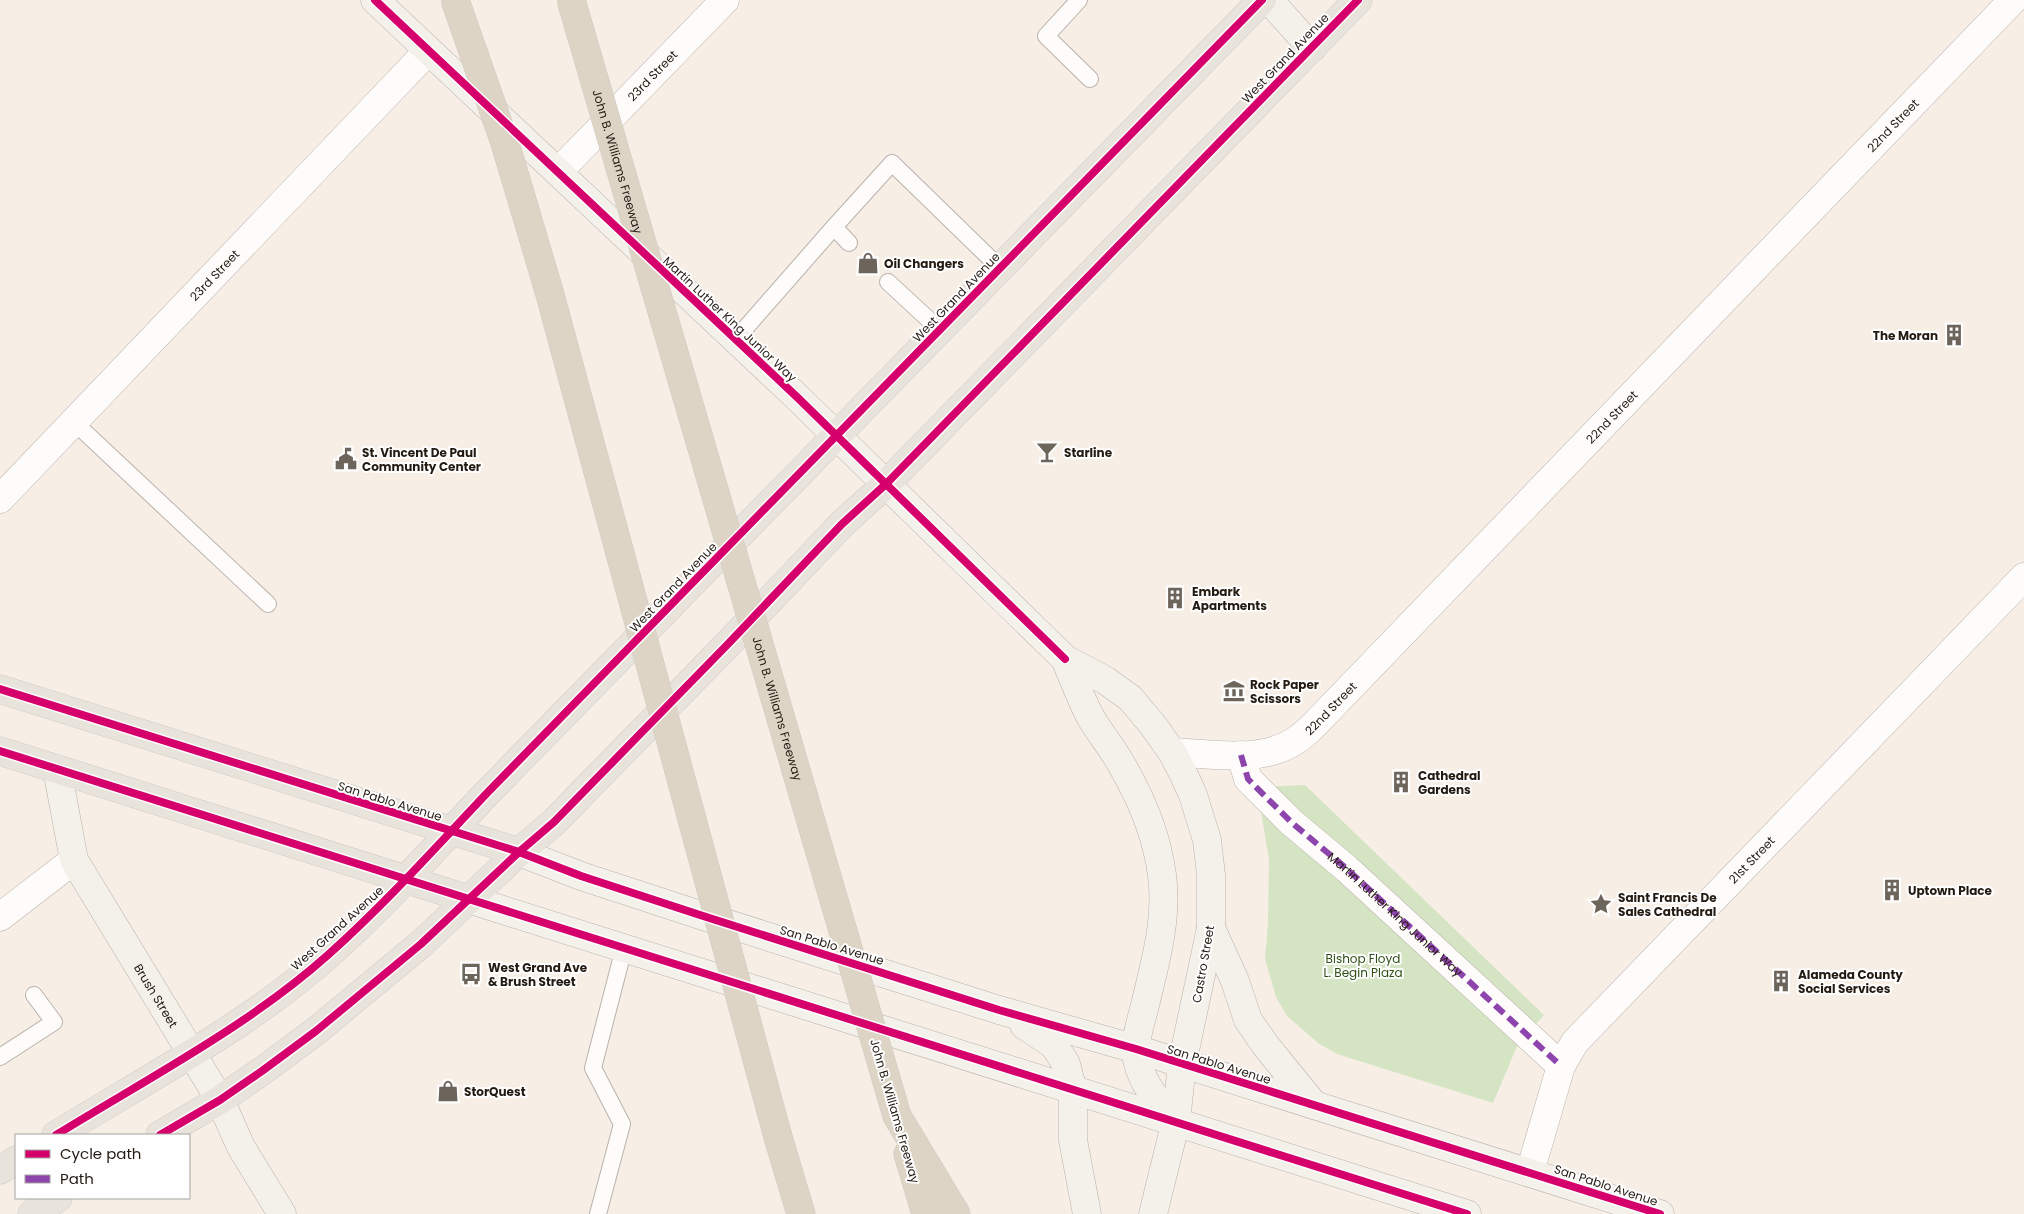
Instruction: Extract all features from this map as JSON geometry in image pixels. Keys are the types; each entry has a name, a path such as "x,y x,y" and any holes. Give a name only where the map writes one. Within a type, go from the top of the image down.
{"highway":[{"path":"455,0 505,143 546,281 778,1137 801,1214"},
{"name":"John B. Williams Freeway","path":"571,0 926,1214"},
{"path":"896,1116 956,1214"}],"main road":[{"name":"Martin Luther King Junior Way","path":"375,0 837,436 1065,659 1105,680 1130,698 1172,752"},
{"name":"West Grand Avenue","path":"58,1134 191,1053 288,987 329,954 406,880 451,831 1262,0"},
{"path":"1269,0 1312,48"},
{"name":"West Grand Avenue","path":"162,1134 220,1100 316,1031 421,944 519,852 554,822 842,524 886,484 1358,0"},
{"name":"Martin Luther King Junior Way","path":"1065,659 1091,717 1124,768 1149,819 1158,848 1164,910 1160,940 1136,1049"},
{"name":"San Pablo Avenue","path":"0,689 519,852 581,876 1000,1010 1136,1049 1660,1214"},
{"path":"0,751 1467,1214"},
{"name":"Castro Street","path":"1154,1214 1176,1121 1182,1064 1211,928 1211,875 1207,840 1194,795 1172,752"},
{"name":"Brush Street","path":"57,769 74,860 220,1100 241,1147 282,1214"},
{"path":"1211,928 1235,981 1248,1020 1266,1046 1314,1105"},
{"path":"1000,1010 1054,1045 1066,1064 1073,1091 1073,1140 1087,1214"},
{"path":"1136,1049 1148,1086 1159,1104 1176,1121"},
{"path":"0,1170 15,1161"},
{"path":"32,1214 56,1199"}],"street":[{"name":"23rd Street","path":"558,172 725,0"},
{"name":"22nd Street","path":"1172,752 1241,755 1273,751 1297,740 1315,724 2013,0"},
{"name":"23rd Street","path":"0,499 428,50"},
{"name":"21st Street","path":"1530,1172 1560,1066 1575,1042 2024,577"},
{"name":"Martin Luther King Junior Way","path":"1241,755 1248,778 1291,822 1346,869 1560,1066"},
{"path":"0,918 74,860"}],"lane":[{"path":"1079,0 1046,36 1090,79"},
{"path":"735,340 892,162 1000,268"},
{"path":"834,227 849,243"},
{"path":"888,282 940,330"},
{"path":"74,422 268,604"},
{"path":"598,1214 622,1124 593,1068 624,948"},
{"path":"0,1057 54,1022 34,995"}],"green space":[{"name":"Bishop Floyd L. Begin Plaza","path":"1305,785 1544,1015 1518,1044 1493,1103 1337,1054 1318,1043 1287,1016 1276,997 1265,959 1268,923 1269,860 1257,787"}],"marked path":[{"path":"1241,755 1248,779 1291,822 1347,869 1561,1066"}],"cycle path":[{"path":"375,0 798,398 1065,659"},
{"path":"58,1134 232,1028 298,980 350,935 1262,0"},
{"path":"162,1134 220,1100 316,1031 421,944 519,852 554,822 842,524 886,484 1358,0"},
{"path":"0,689 519,852 581,876 999,1010 1136,1049 1660,1214"},
{"path":"0,751 1467,1214"}],"place":[{"name":"Oil Changers","path":"868,263"},
{"name":"The Moran","path":"1954,335"},
{"name":"Starline","path":"1047,452"},
{"name":"St. Vincent De Paul Community Center","path":"346,459"},
{"name":"Embark Apartments","path":"1175,598"},
{"name":"Rock Paper Scissors","path":"1234,691"},
{"name":"Cathedral Gardens","path":"1401,782"},
{"name":"Uptown Place","path":"1892,890"},
{"name":"Saint Francis De Sales Cathedral","path":"1601,904"},
{"name":"West Grand Ave & Brush Street","path":"471,974"},
{"name":"Alameda County Social Services","path":"1781,981"},
{"name":"StorQuest","path":"448,1091"}]}
